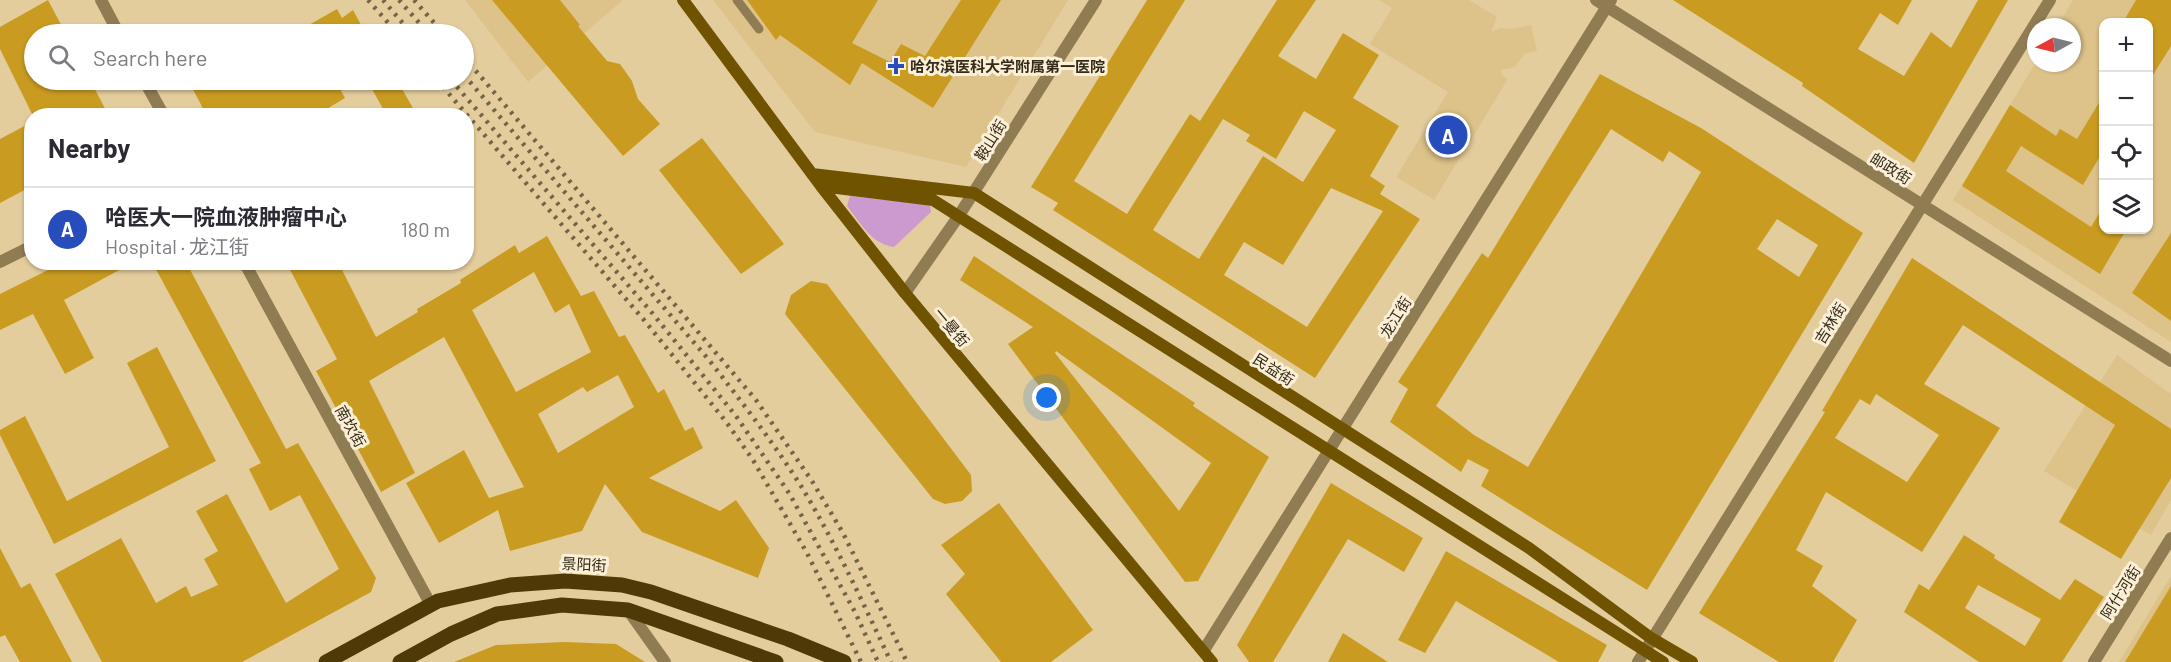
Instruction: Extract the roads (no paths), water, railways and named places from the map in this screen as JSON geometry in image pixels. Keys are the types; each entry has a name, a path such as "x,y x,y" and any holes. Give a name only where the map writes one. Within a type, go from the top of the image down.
{"main road":[{"name":"一曼街","path":"683,0 821,186 905,293 1212,662"},
{"name":"民益街","path":"812,174 974,193 1529,548 1651,638 1692,662"},
{"path":"821,186 933,200 1330,449 1663,662"},
{"name":"景阳街","path":"326,662 435,603 536,581 622,585 651,592 788,639 844,662"},
{"path":"400,662 451,634 497,614 562,605 628,610 776,662"}],"street":[{"path":"100,0 113,24"},
{"name":"鞍山街","path":"905,293 974,193 1096,0"},
{"name":"邮政街","path":"1596,0 1609,4 1922,205 2171,361"},
{"name":"吉林街","path":"1638,662 2049,0"},
{"name":"龙江街","path":"1204,650 1609,4"},
{"path":"150,90 160,108"},
{"path":"0,262 24,250"},
{"name":"南坎街","path":"248,270 435,603"},
{"name":"阿什河街","path":"2094,662 2171,538"},
{"path":"628,610 665,662"}],"lane":[{"path":"736,0 759,29"}],"railway":[{"path":"368,0 389,24"},
{"path":"383,0 403,24"},
{"path":"399,0 420,24"},
{"path":"414,0 435,24"},
{"path":"474,69 756,400 812,481 843,533 907,662"},
{"path":"474,87 709,360 745,406 801,486 848,573 891,662"},
{"path":"446,90 461,108"},
{"path":"460,90 653,314 736,416 789,493 855,612 878,662"},
{"path":"474,123 644,320 727,423 753,460 807,553 861,662"}],"place":[{"name":"哈尔滨医科大学附属第一医院","path":"896,66"},
{"name":"哈医大一院血液肿瘤中心","path":"1448,135"}]}
